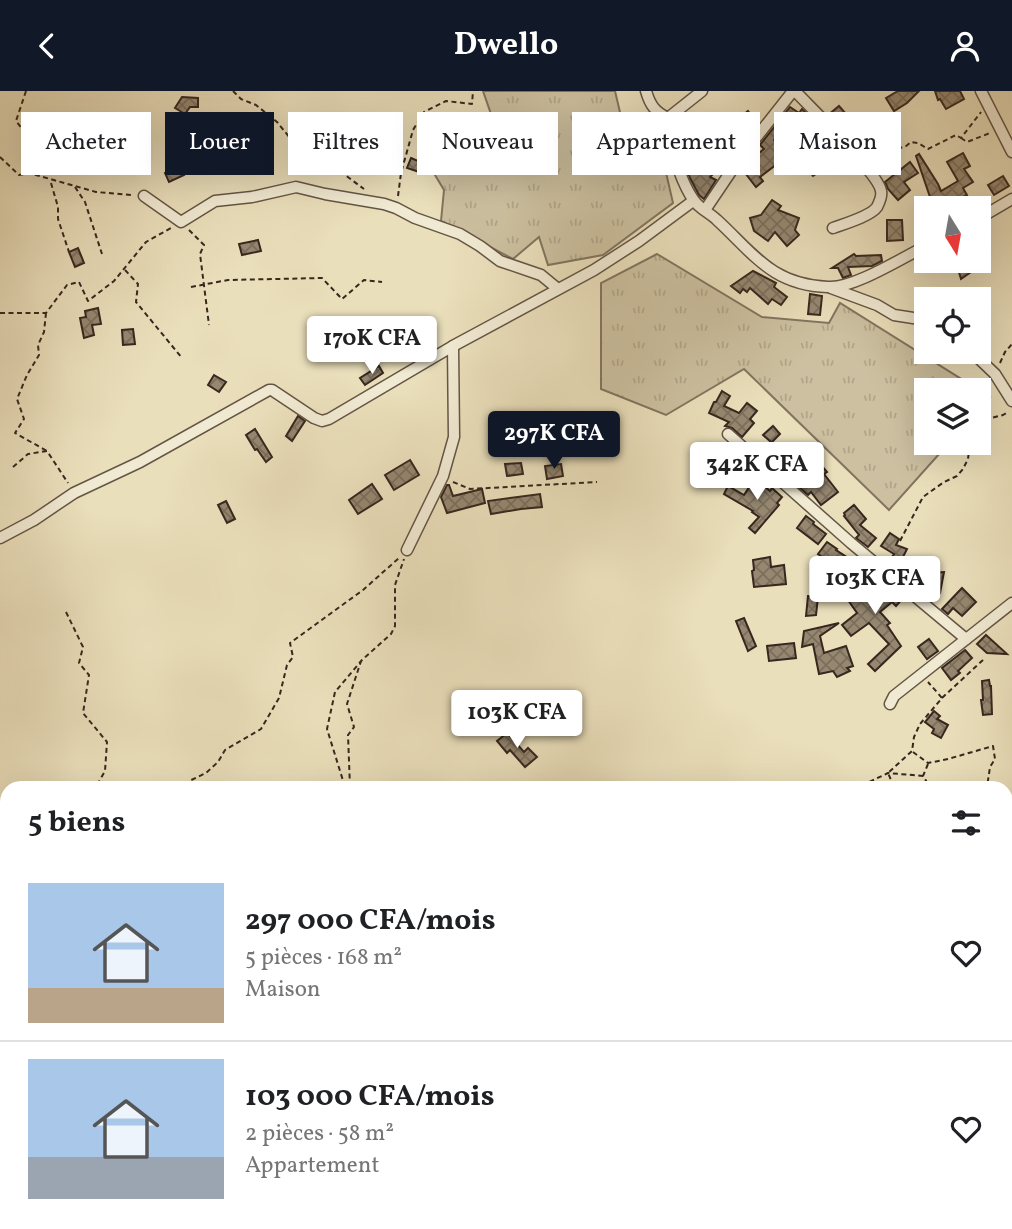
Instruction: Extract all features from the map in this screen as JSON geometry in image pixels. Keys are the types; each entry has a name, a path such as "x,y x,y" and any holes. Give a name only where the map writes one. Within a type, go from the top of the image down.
{"street":[{"path":"646,91 656,112"},
{"path":"676,112 702,91"},
{"path":"705,210 740,158 792,92 796,91 815,112"},
{"path":"981,91 1012,152"},
{"path":"683,175 693,201 778,275 791,281 830,288 877,305 894,315 914,318"},
{"path":"833,228 873,211 878,206 882,194 872,175"},
{"path":"144,196 181,222 215,201 252,197 296,187 384,204 460,234 500,261 541,275 558,289"},
{"path":"991,211 1012,199"},
{"path":"0,538 34,520 74,493 140,461 269,390 314,418 325,421 453,346 594,270 693,201"},
{"path":"830,288 858,281 914,252"},
{"path":"407,550 443,476 454,437 453,346"},
{"path":"984,364 995,374 1012,401"},
{"path":"728,434 851,543 966,639"},
{"path":"890,704 894,696 1012,603"}],"path":[{"path":"21,127 16,121 26,91"},
{"path":"233,91 241,99 256,104 277,122 299,149 337,169 365,190"},
{"path":"396,208 401,173 413,130 424,112 446,101 472,104 473,91"},
{"path":"961,138 988,103"},
{"path":"901,148 914,142 928,149 956,135 967,142 1000,127"},
{"path":"0,157 19,175 29,173 96,192 144,196"},
{"path":"51,180 58,207 58,219 69,252"},
{"path":"75,186 85,202 102,254"},
{"path":"74,493 47,450 15,433 24,419 17,399 38,355 46,313 67,285 79,282 88,301 114,281 146,242 181,222 204,245 200,254 209,325"},
{"path":"124,269 138,284 136,302 182,358"},
{"path":"191,287 228,280 322,278 342,299 364,280 382,282"},
{"path":"0,313 46,313"},
{"path":"995,374 1005,352 1012,344"},
{"path":"991,418 1012,410"},
{"path":"13,467 28,454 47,450"},
{"path":"900,541 923,497 957,476 969,455"},
{"path":"443,476 470,489 597,482"},
{"path":"343,781 327,729 335,692 395,627 395,585 407,550"},
{"path":"189,781 206,773 218,762 225,750 261,729 279,698 287,665 293,657 290,643 363,590 407,550"},
{"path":"66,612 83,647 79,663 89,675 83,713 107,742 105,771 99,781"},
{"path":"873,781 888,773 912,751 920,724 942,698 984,659"},
{"path":"350,781 348,735 354,727 347,703 362,660"},
{"path":"922,675 942,698"},
{"path":"912,751 928,762 993,746 995,759 990,767 988,781"},
{"path":"923,776 928,762"},
{"path":"888,773 923,776"},
{"path":"888,773 891,781"},
{"path":"923,776 926,781"}],"green space":[{"path":"483,91 615,91 620,112 572,112 572,175 667,175 673,203 603,255 548,265 539,237 513,259 441,221 444,190 435,175 558,175 558,112 490,112"},
{"path":"657,254 762,317 829,323 840,303 914,349 914,364 937,364 960,378 914,378 914,455 938,455 889,510 744,369 666,415 601,389 601,283"}],"building":[{"path":"898,91 919,91 894,111 886,98"},
{"path":"935,91 960,91 964,99 946,109 940,99 938,100"},
{"path":"182,97 198,98 198,107 190,107 186,112 175,108"},
{"path":"839,106 844,112 832,112"},
{"path":"774,127 774,166 760,177 763,181 756,187 747,175 760,175 760,152 764,149 760,145"},
{"path":"963,153 970,166 964,169 973,182 963,188 967,195 930,196 916,156 919,154 941,191 958,181 947,162"},
{"path":"411,158 417,161 417,171 407,168"},
{"path":"910,162 918,173 904,182 910,190 898,200 885,182 894,175 901,175 901,169"},
{"path":"166,175 184,175 169,182"},
{"path":"689,175 712,175 710,177 716,180 704,199"},
{"path":"1003,176 1009,186 994,195 988,185"},
{"path":"772,200 781,206 778,210 799,218 795,230 799,235 787,246 775,232 768,241 754,231 750,218 761,215"},
{"path":"887,220 902,220 903,240 887,241"},
{"path":"258,240 261,251 242,255 239,244"},
{"path":"78,248 84,263 75,267 69,252"},
{"path":"854,254 881,255 882,261 872,266 848,267 851,275 843,278 838,268 832,268"},
{"path":"753,271 776,283 774,287 787,297 781,305 772,299 768,304 750,288 747,292 743,289 740,293 731,286"},
{"path":"959,273 970,273 961,279"},
{"path":"810,294 822,296 820,315 808,314"},
{"path":"98,308 101,324 92,325 94,335 84,338 80,318 86,317 85,311"},
{"path":"133,329 135,344 123,345 122,330"},
{"path":"379,366 383,373 365,385 360,378"},
{"path":"214,375 226,382 219,392 208,385"},
{"path":"722,391 730,396 724,406 739,413 747,403 757,411 750,419 754,423 742,437 732,428 725,426 729,422 709,413"},
{"path":"298,416 305,421 292,441 286,436"},
{"path":"773,426 780,434 772,442 781,449 773,458 765,451 771,442 763,435"},
{"path":"566,428 568,439 553,442 551,430"},
{"path":"255,429 272,457 266,462 246,435"},
{"path":"505,430 508,444 496,447 493,433"},
{"path":"410,460 419,475 394,490 385,475"},
{"path":"521,463 523,474 507,476 505,464"},
{"path":"561,464 563,476 547,479 545,466"},
{"path":"821,465 827,472 824,474 838,492 821,505 811,492 808,495 800,488"},
{"path":"755,478 782,497 777,503 779,505 755,533 749,528 759,517 724,494 728,486 744,495"},
{"path":"372,484 382,499 358,514 349,500"},
{"path":"447,485 453,496 482,489 485,503 447,513 441,497"},
{"path":"540,494 542,507 491,514 488,501"},
{"path":"226,501 235,519 227,523 218,505"},
{"path":"854,505 866,519 860,525 876,538 868,547 856,538 859,535 844,516"},
{"path":"806,516 826,534 818,544 797,528"},
{"path":"890,533 899,539 896,545 907,549 901,561 892,557 894,554 881,546"},
{"path":"827,542 856,563 848,575 818,554"},
{"path":"770,557 771,567 784,565 786,584 754,587 753,560"},
{"path":"914,561 929,570 928,573 944,572 940,593 914,582 913,585 906,579"},
{"path":"876,576 903,598 896,606 892,602 880,612 890,623 887,625 901,646 875,671 868,664 889,644 869,623 851,636 842,625 857,613 848,600 865,589"},
{"path":"962,588 976,602 962,616 953,608 948,614 942,609"},
{"path":"808,596 818,597 816,615 806,616"},
{"path":"744,618 756,646 748,651 736,621"},
{"path":"839,623 820,636 824,653 846,646 853,666 847,668 850,671 837,677 833,671 819,674 813,644 802,647 804,631"},
{"path":"986,635 1007,654 987,653 977,644"},
{"path":"929,639 938,651 927,659 918,647"},
{"path":"794,643 796,658 769,661 767,646"},
{"path":"965,650 972,658 951,680 942,668"},
{"path":"989,680 992,714 983,715 982,681"},
{"path":"545,706 554,716 544,725 534,715"},
{"path":"934,711 940,716 937,719 948,725 941,738 932,733 934,729 925,722"},
{"path":"507,733 524,752 528,748 537,757 525,767 510,750 507,753 497,741"}]}
